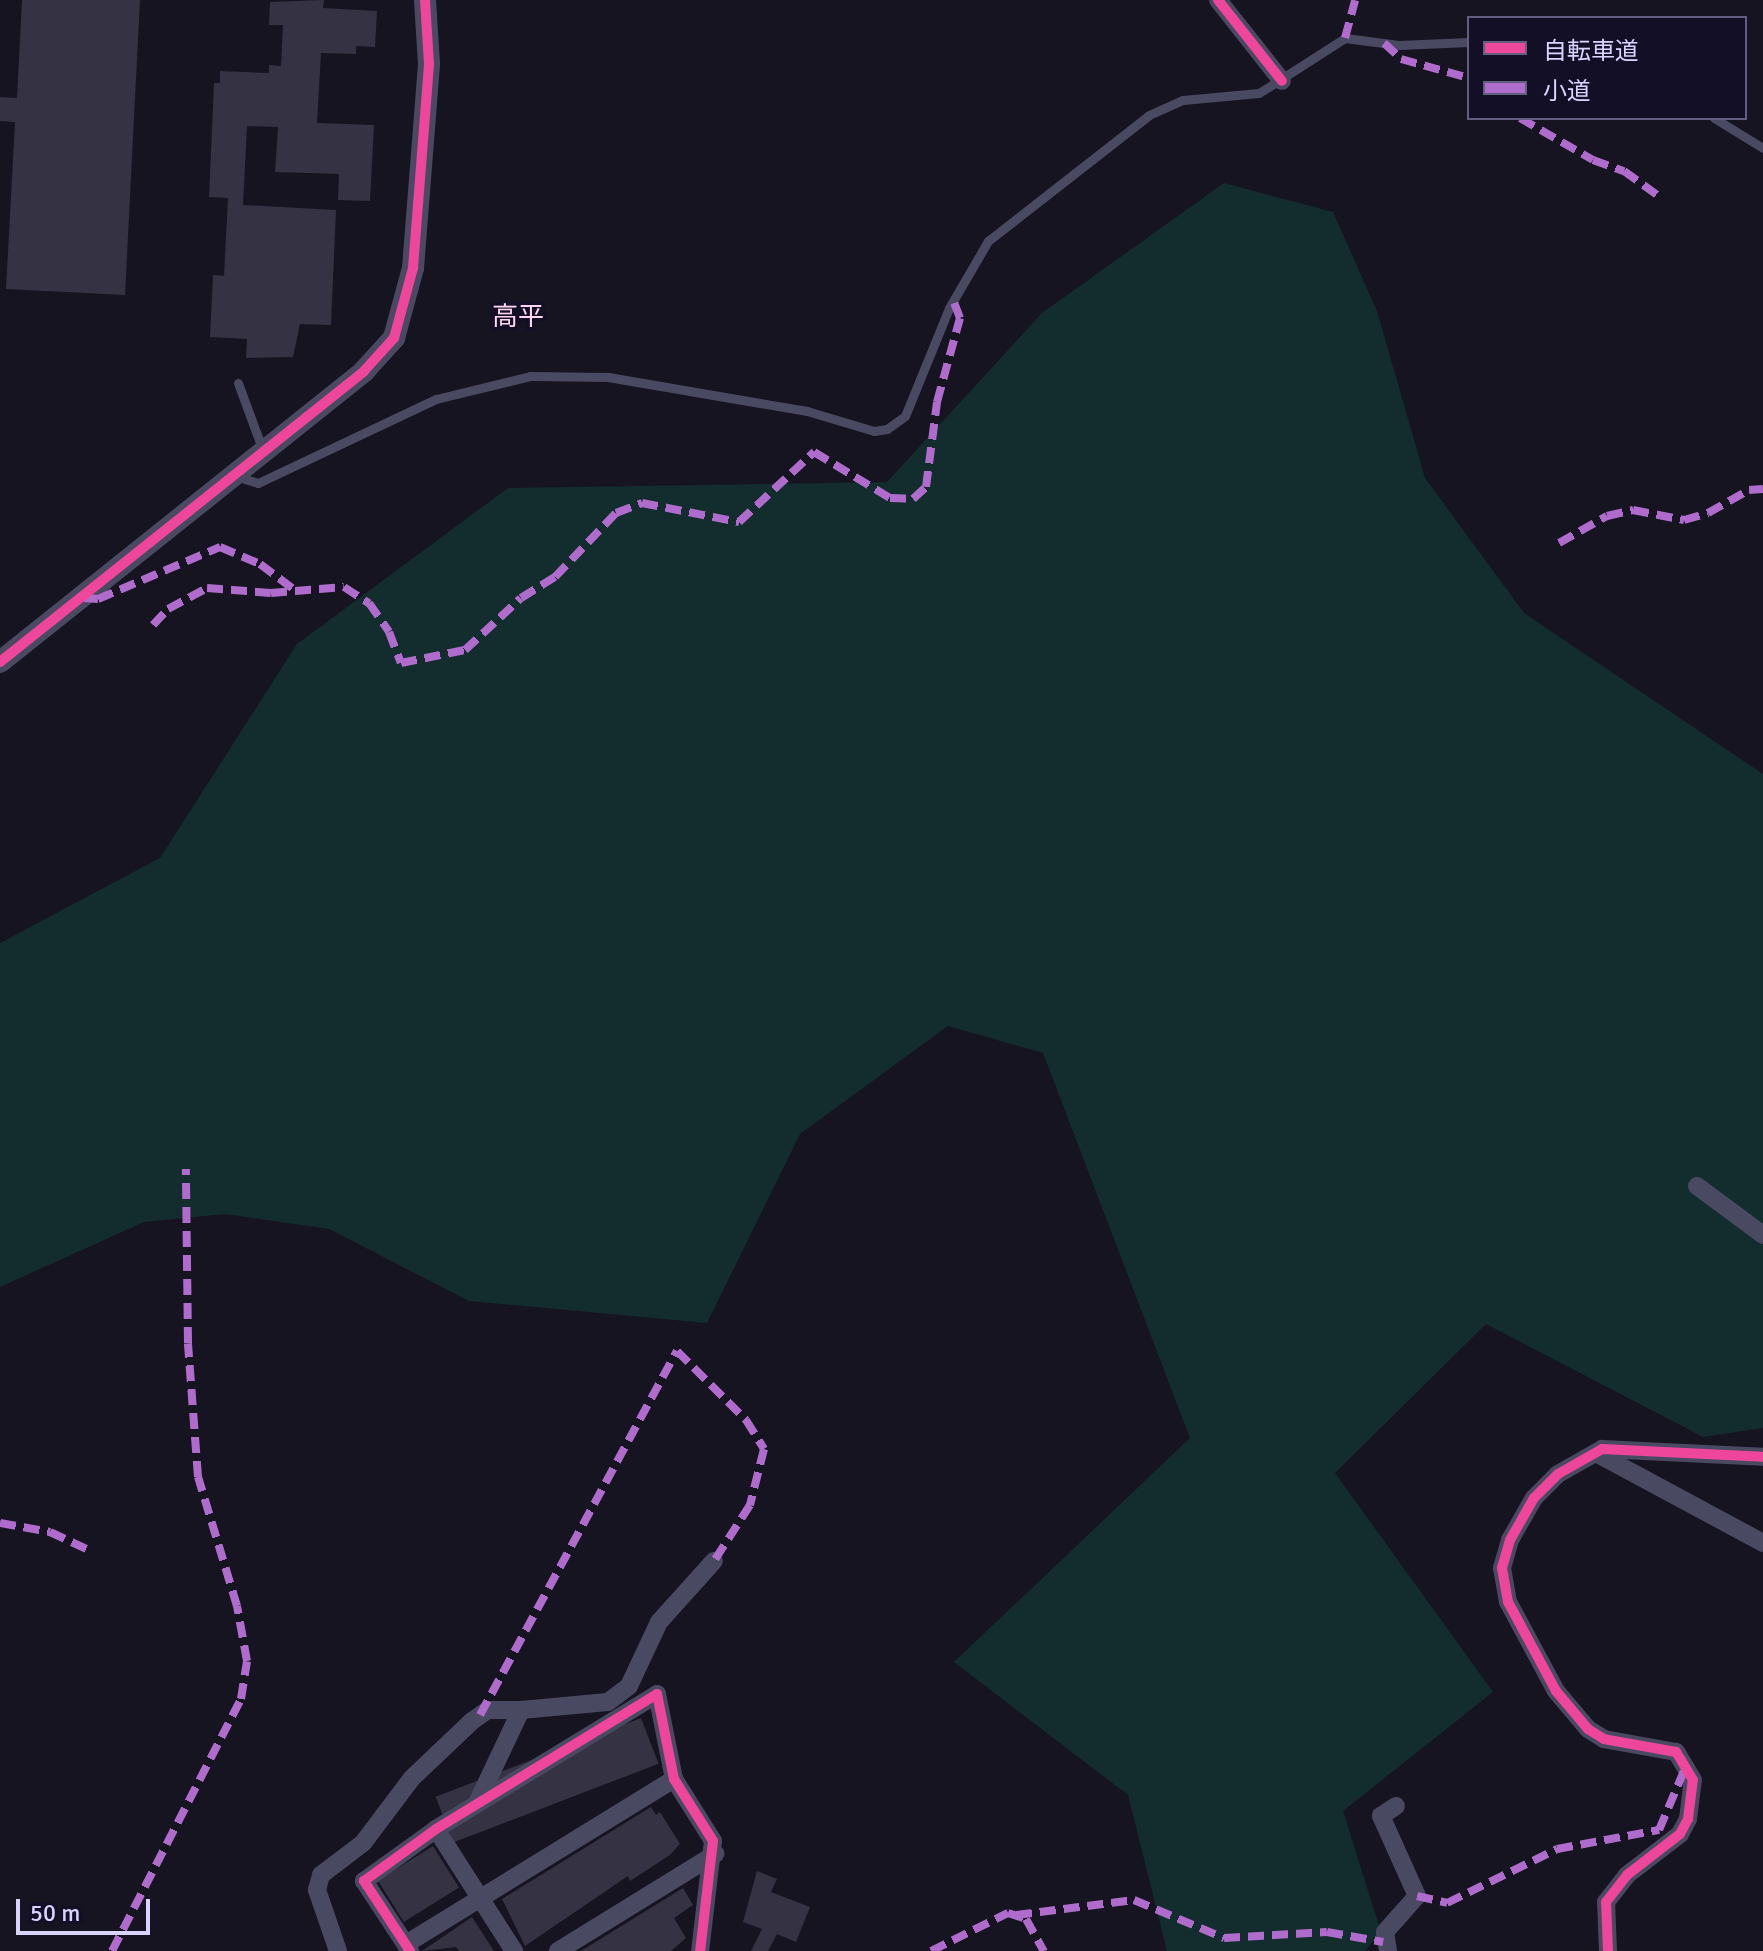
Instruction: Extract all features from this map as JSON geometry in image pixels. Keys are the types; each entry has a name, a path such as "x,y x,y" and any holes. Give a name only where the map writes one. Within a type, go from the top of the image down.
{"street":[{"path":"0,662 364,371 386,349 399,326 413,268 429,64 425,0"},
{"path":"1218,0 1282,81"},
{"path":"1697,1186 1763,1235"},
{"path":"1596,1453 1763,1543"},
{"path":"1608,1951 1606,1902 1627,1875 1680,1834 1692,1798 1690,1768 1676,1752 1604,1739 1588,1729 1556,1691 1508,1602 1502,1568 1517,1520 1558,1474 1596,1453 1763,1457"},
{"path":"338,1951 317,1890 321,1875 363,1843 412,1778 472,1721 488,1710 608,1702 629,1686 659,1622 714,1561"},
{"path":"674,1779 481,1898 408,1948 364,1881 436,1829 657,1694 674,1779 713,1841 715,1854 700,1951"},
{"path":"477,1803 521,1710"},
{"path":"1388,1951 1385,1932 1417,1896 1381,1816 1396,1806"},
{"path":"436,1829 514,1951"},
{"path":"558,1951 715,1854"}],"lane":[{"path":"232,475 258,483 436,399 530,376 608,377 807,411 874,431 887,429 905,416 971,265 1008,222 1163,106 1245,97 1282,81 1345,38 1399,45 1467,42"},
{"path":"1717,120 1763,148"},
{"path":"238,383 263,451"}],"green space":[{"path":"1224,183 1333,212 1377,311 1425,478 1524,613 1763,774 1763,1428 1703,1437 1486,1324 1335,1473 1493,1692 1343,1811 1381,1932 1365,1951 1167,1951 1128,1795 954,1662 1190,1438 1043,1053 948,1026 800,1134 707,1323 469,1301 329,1229 225,1214 144,1222 0,1287 0,943 160,858 297,644 508,488 887,482 1042,313"}],"building":[{"path":"22,0 140,0 125,295 6,289 15,122 0,121 0,97 17,98"},
{"path":"324,0 323,8 377,11 375,47 356,46 356,54 321,53 317,123 374,125 370,201 338,200 339,174 275,172 278,127 247,126 243,205 336,210 331,325 300,324 293,357 246,358 247,339 210,337 213,275 224,276 228,198 209,197 214,83 220,83 220,71 269,73 269,65 281,66 283,25 269,25 270,2"},
{"path":"641,1718 659,1764 453,1843 436,1797"},
{"path":"651,1807 656,1815 660,1812 680,1844 670,1855 630,1881 628,1876 525,1946 502,1899"},
{"path":"433,1846 459,1888 404,1922 378,1880"},
{"path":"757,1871 777,1879 771,1892 810,1907 796,1942 777,1934 768,1951 751,1951 762,1929 743,1922"},
{"path":"683,1888 693,1905 674,1918 686,1938 671,1951 581,1951"},
{"path":"472,1917 494,1951 459,1951 456,1947 422,1951"}],"marked path":[{"path":"1345,38 1355,0"},
{"path":"1384,43 1401,59 1467,77"},
{"path":"1523,120 1593,160 1624,171 1657,195"},
{"path":"153,625 168,609 207,588 271,593 344,587 369,603 389,632 401,663 465,650 521,598 555,577 616,513 642,503 739,522 814,452 890,498 913,499 926,487 937,402 960,318 953,300"},
{"path":"1559,543 1607,516 1633,510 1684,520 1708,513 1749,490 1763,489"},
{"path":"84,598 98,599 220,547 260,564 296,591"},
{"path":"112,1951 241,1699 247,1661 237,1606 198,1477 188,1343 186,1169"},
{"path":"480,1715 677,1351 746,1420 764,1449 750,1505 714,1561"},
{"path":"0,1523 50,1532 86,1549"},
{"path":"1417,1896 1447,1903 1557,1849 1659,1830 1686,1766"},
{"path":"1016,1915 1134,1900 1224,1938 1327,1932 1383,1942"},
{"path":"931,1951 1008,1913 1026,1919 1044,1951"}],"cycle path":[{"path":"0,662 364,371 394,338 413,268 429,64 425,0"},
{"path":"1218,0 1282,81"},
{"path":"1608,1951 1606,1902 1627,1875 1680,1834 1688,1819 1693,1780 1676,1752 1604,1739 1588,1729 1556,1691 1508,1602 1502,1568 1510,1540 1534,1498 1558,1474 1602,1449 1763,1457"},
{"path":"410,1951 364,1881 436,1829 657,1694 674,1779 713,1841 700,1951"}],"district":[{"name":"高平","path":"518,318"}]}
